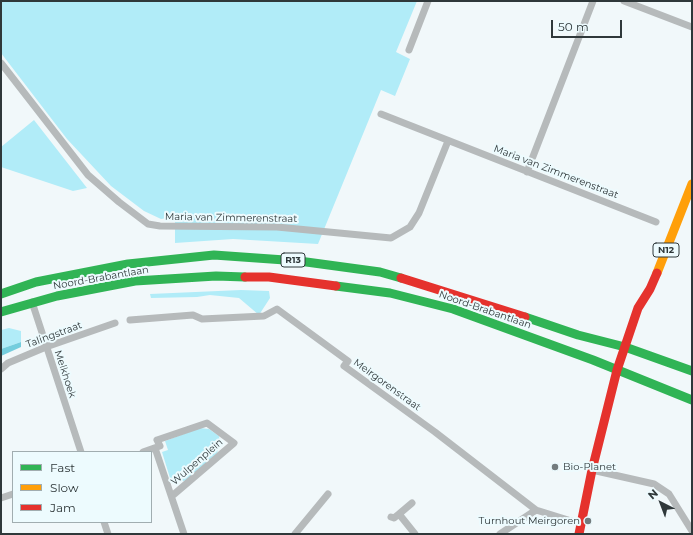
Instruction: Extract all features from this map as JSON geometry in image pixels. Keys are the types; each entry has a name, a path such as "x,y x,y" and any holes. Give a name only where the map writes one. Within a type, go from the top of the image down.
{"main road":[{"name":"N12","path":"617,370 638,308 650,289 692,184"},
{"name":"Noord-Brabantlaan","path":"1,294 36,282 128,264 214,255 299,260 380,272 430,286 578,335 625,347 692,371"},
{"name":"Noord-Brabantlaan","path":"1,312 32,302 135,281 216,276 269,277 390,293 454,309 617,370 692,400"},
{"path":"580,534 592,470 617,370"}],"street":[{"path":"409,50 428,1"},
{"path":"527,172 593,1"},
{"path":"624,1 692,27"},
{"name":"Maria van Zimmerenstraat","path":"1,63 88,175 119,202 148,224 160,226 277,226 391,238 410,227 419,213 448,141"},
{"name":"Maria van Zimmerenstraat","path":"381,114 656,222"},
{"name":"Melkhoek","path":"32,302 81,451"},
{"name":"Meirgorenstraat","path":"130,320 193,315 202,318 264,316 277,309 348,361 344,366 435,432 536,510 581,524"},
{"name":"Talingstraat","path":"1,369 8,363 46,347 115,323"},
{"name":"Wulpenplein","path":"155,448 160,446 157,440 207,423 234,443 172,496"},
{"path":"146,451 155,448 184,534"},
{"path":"592,470 654,484 669,494 692,531"},
{"path":"1,498 12,494"},
{"path":"295,534 328,494"},
{"path":"391,516 394,518 412,503"},
{"path":"500,534 536,510"},
{"path":"399,514 415,534"},
{"path":"104,523 108,534"}],"shaded area":[{"path":"1,1 417,1 396,52 410,59 395,96 381,90 318,244 233,239 175,243 175,217 161,219 144,211 111,186 67,139 1,53"},
{"path":"34,120 87,188 73,191 1,167 1,147"},
{"path":"241,290 269,291 270,298 259,315 239,298 210,295 197,297 151,298 150,294"},
{"path":"9,328 21,331 21,342 1,349 1,330"},
{"path":"21,342 21,347 1,356 1,349"},
{"path":"200,428 209,429 219,436 220,444 217,453 188,479 184,481 173,480 170,478 162,452 168,450 165,441"}],"traffic: fast":[{"path":"1,294 36,282 128,264 214,255 299,261 380,272 401,278"},
{"path":"1,312 57,296 135,281 216,276 245,277"},
{"path":"336,286 390,293 453,309 593,360 692,400"},
{"path":"525,317 578,335 625,347 692,371"}],"traffic: slow":[{"path":"657,273 692,184"}],"traffic: jam":[{"path":"617,370 638,308 650,289 657,273"},
{"path":"245,277 269,277 336,286"},
{"path":"401,278 525,317"},
{"path":"579,534 592,470 617,370"}],"place":[{"name":"Bio-Planet","path":"555,467"},
{"name":"Turnhout Meirgoren","path":"588,521"}]}
